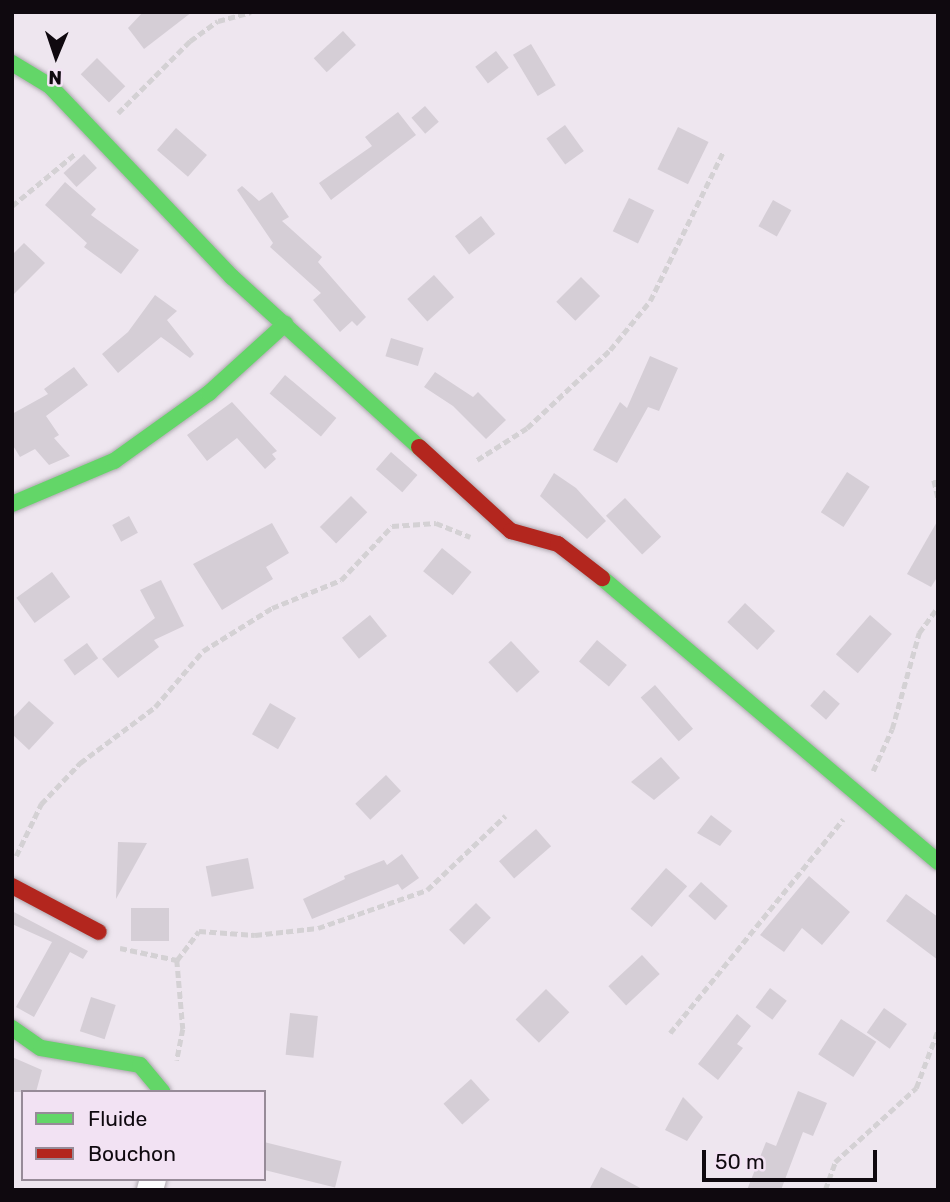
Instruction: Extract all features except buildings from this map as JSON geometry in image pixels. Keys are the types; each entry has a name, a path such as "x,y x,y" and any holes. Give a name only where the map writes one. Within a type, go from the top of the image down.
{"street":[{"path":"12,63 50,86 232,277 511,531 558,544 628,598 938,862"},
{"path":"12,504 114,461 209,393 285,324"},
{"path":"12,886 99,932"},
{"path":"12,1028 41,1048 140,1065 161,1090"}],"path":[{"path":"12,206 97,134 190,41 218,21 251,12"},
{"path":"452,476 527,428 610,350 650,301 723,152"},
{"path":"934,480 938,498"},
{"path":"12,863 41,804 80,763 155,707 203,650 272,608 341,580 391,526 436,523 481,541 511,531"},
{"path":"670,1033 749,930 861,797 892,729 919,634 938,607"},
{"path":"175,1067 183,1029 177,960 199,931 255,935 318,928 427,890 505,816"},
{"path":"99,932 126,952 177,960"},
{"path":"825,1190 835,1162 916,1088 938,1030"}],"traffic: fast":[{"path":"12,63 50,86 232,277 419,447"},
{"path":"12,504 114,461 209,393 285,324"},
{"path":"602,578 938,862"},
{"path":"12,1028 41,1048 140,1065 161,1090"}],"traffic: jam":[{"path":"419,447 511,531 558,544 602,578"},
{"path":"12,886 99,932"}]}
